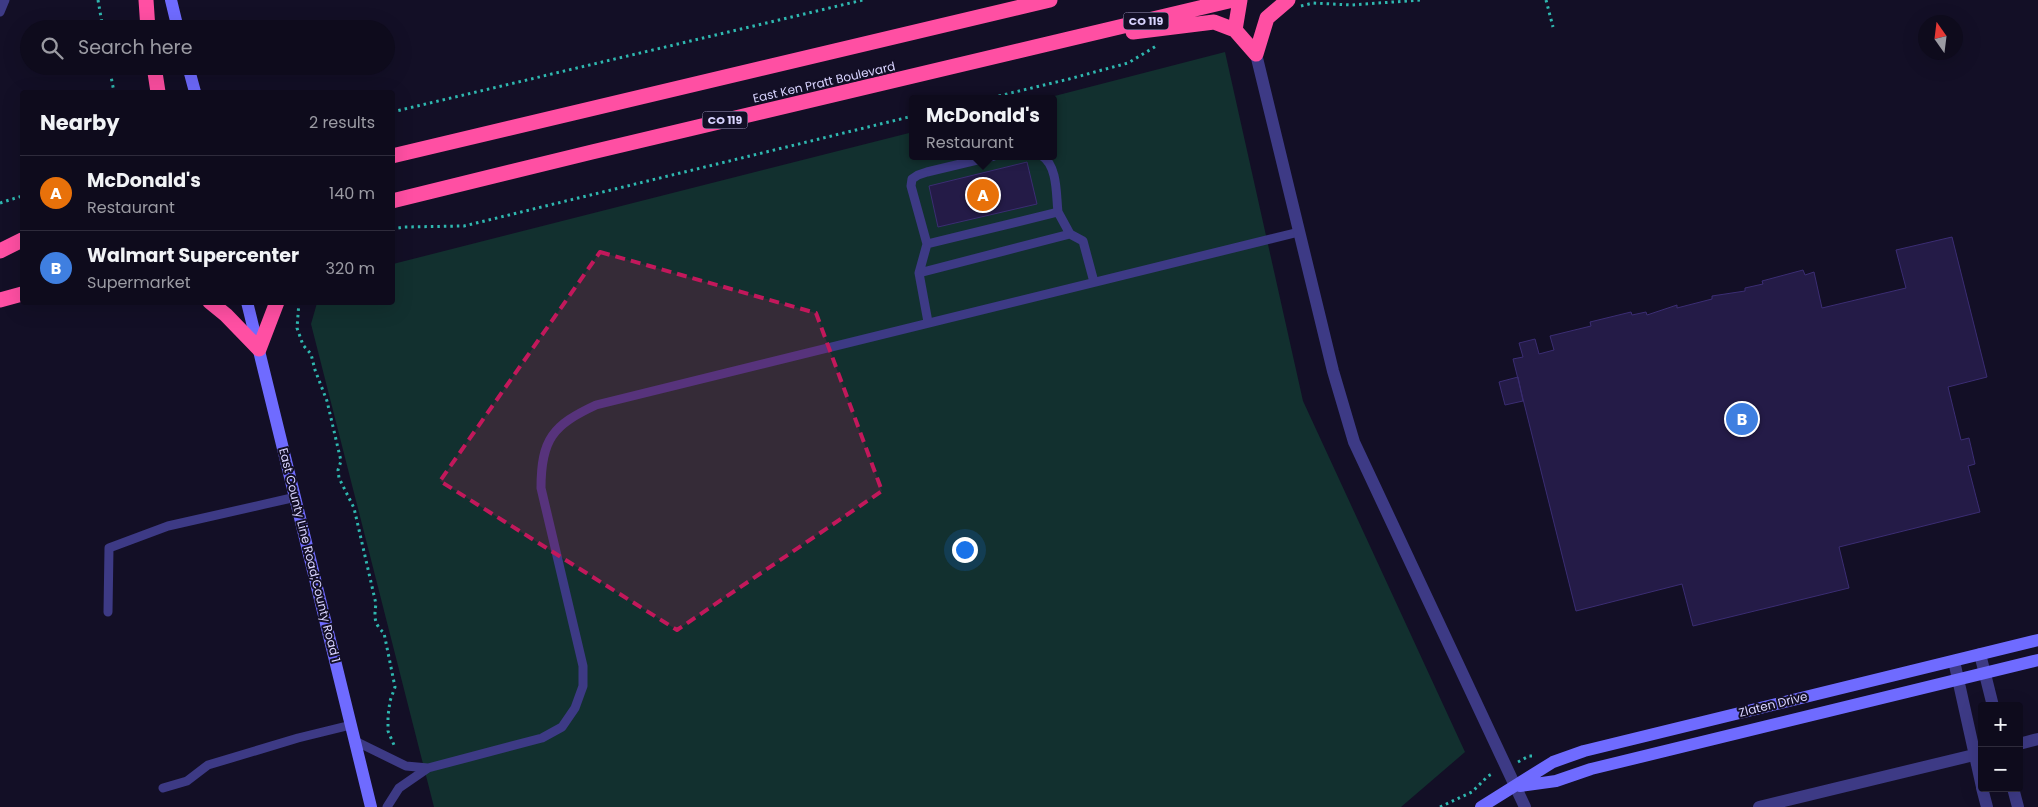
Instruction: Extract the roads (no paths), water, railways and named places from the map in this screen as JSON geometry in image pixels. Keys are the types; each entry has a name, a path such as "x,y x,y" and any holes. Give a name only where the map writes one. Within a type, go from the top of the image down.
{"highway":[{"path":"146,0 147,20"},
{"path":"395,155 1050,0"},
{"name":"East Ken Pratt Boulevard","path":"395,201 1233,0"},
{"path":"1235,30 1240,0"},
{"path":"1256,54 1267,18 1291,4"},
{"path":"1058,41 1214,22 1235,30 1256,54"},
{"path":"155,75 158,90"},
{"path":"0,252 20,241"},
{"path":"0,252 20,248"},
{"path":"0,300 20,295"},
{"path":"214,305 259,349 276,305"}],"street":[{"path":"171,0 176,20"},
{"path":"1256,54 1333,371 1354,442 1525,807"},
{"path":"190,75 194,90"},
{"name":"East County Line Road;County Road 1","path":"248,305 371,807"},
{"name":"Zlaten Drive","path":"1481,807 1554,762 1584,751 2038,640"},
{"path":"1980,654 1992,702"},
{"path":"1759,807 1978,754 1954,660"},
{"name":"Zlaten Drive","path":"1515,786 1556,781 1600,767 2038,660"},
{"path":"2023,743 2038,739"},
{"path":"1983,792 1987,807"},
{"path":"2015,792 2018,807"}],"lane":[{"path":"0,12 5,0"},
{"path":"928,322 919,273 926,244 911,186 912,179 927,172 977,160"},
{"path":"1047,160 1054,174 1058,212 1070,234 1083,241 1094,282"},
{"path":"926,244 1058,212"},
{"path":"388,807 399,788 428,768 542,738 562,728 575,708 583,686 582,666 541,488 541,465 547,444 558,428 575,415 596,405 1299,232"},
{"path":"919,273 1070,234"},
{"path":"108,612 109,548 168,526 296,497"},
{"path":"163,788 187,782 208,765 298,738 351,725"},
{"path":"355,741 406,766 428,768"}],"place":[{"name":"McDonald's","path":"983,195"},
{"name":"Walmart Supercenter","path":"1742,419"}]}
